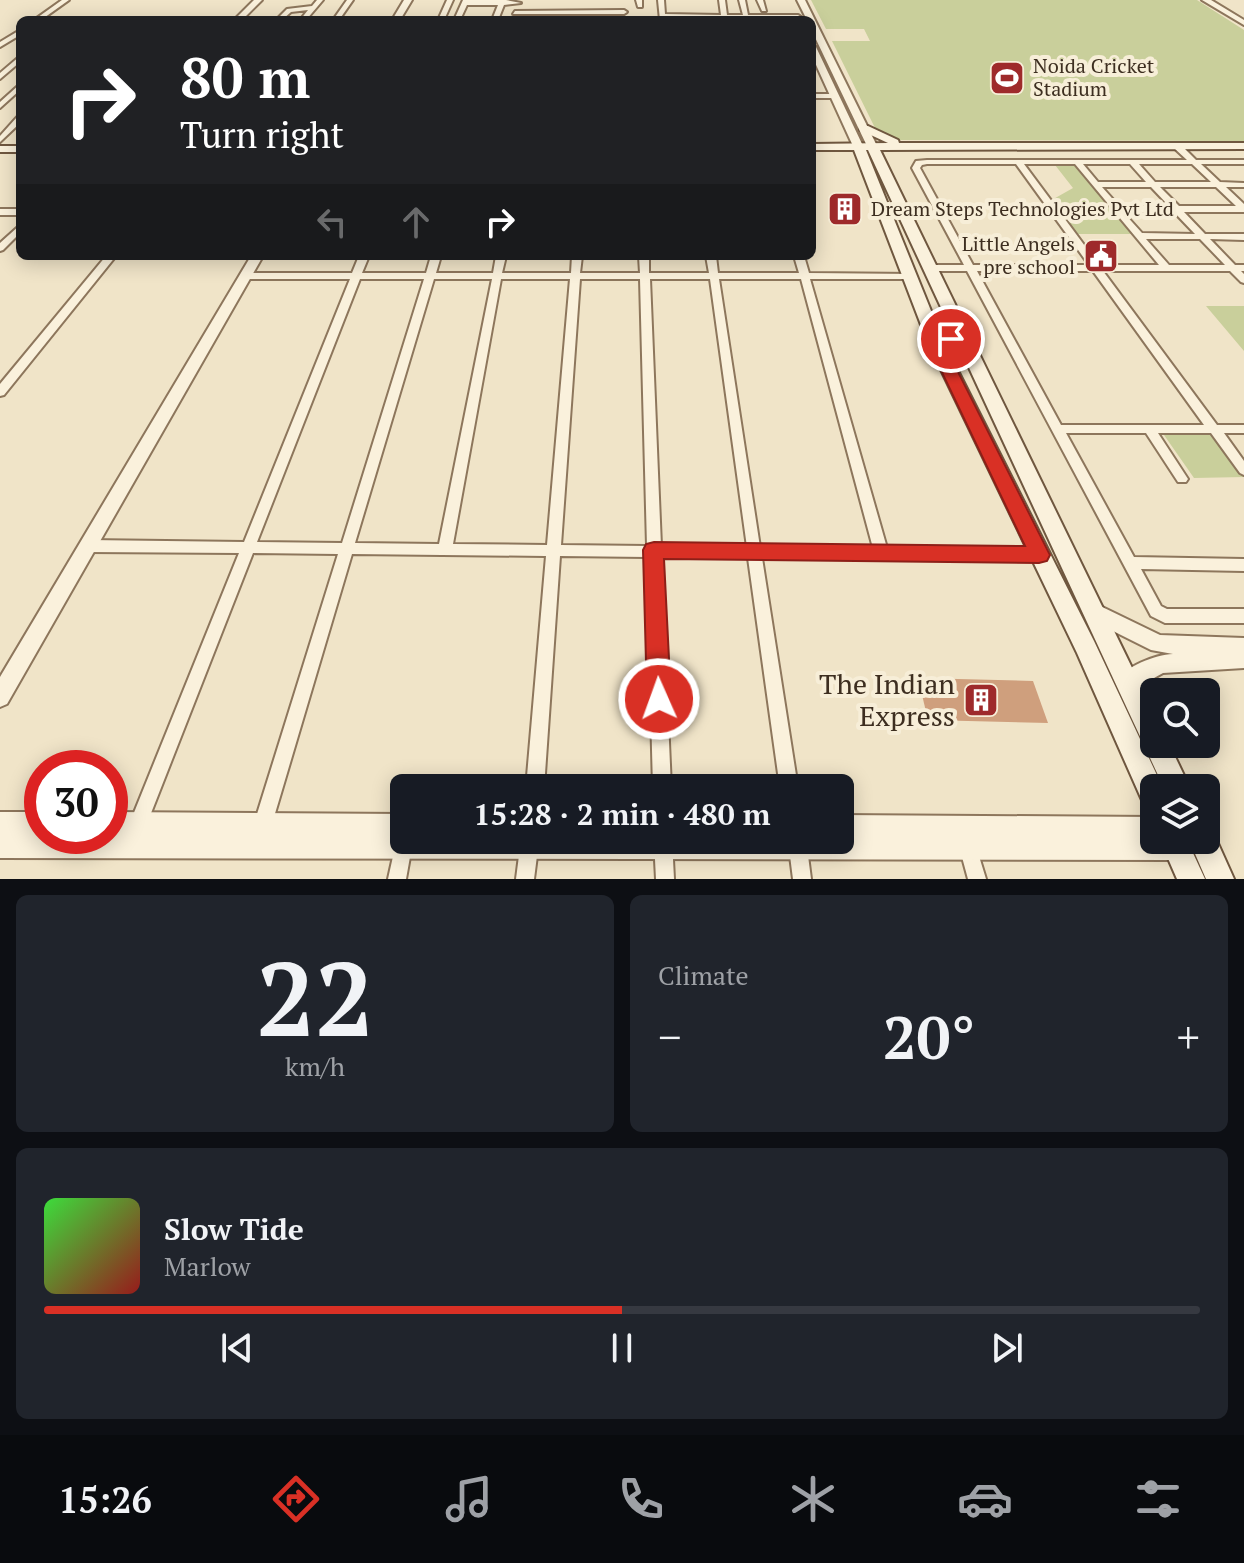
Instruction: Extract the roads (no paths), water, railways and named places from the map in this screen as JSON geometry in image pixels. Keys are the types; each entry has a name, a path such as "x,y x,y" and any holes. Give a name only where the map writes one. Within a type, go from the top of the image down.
{"main road":[{"path":"866,149 879,137 911,146"},
{"path":"816,149 911,146 1244,152"},
{"path":"833,149 866,149 895,159 917,151 1244,146"},
{"path":"866,149 1011,429 1140,710"},
{"path":"866,149 926,319 945,362 1086,648 1143,774"},
{"path":"926,319 945,328 951,327 954,318"},
{"path":"945,362 950,356 946,340 955,340 969,349"},
{"path":"1186,854 1191,879"},
{"path":"1195,854 1220,879"}],"street":[{"path":"43,16 66,0"},
{"path":"242,16 258,0"},
{"path":"250,16 265,0"},
{"path":"306,16 320,0"},
{"path":"466,1 518,2 514,16 557,16 560,0"},
{"path":"599,12 600,0"},
{"path":"742,0 746,13"},
{"path":"760,0 764,10"},
{"path":"790,0 797,16"},
{"path":"1209,0 1244,22"},
{"path":"283,16 289,10 313,8"},
{"path":"730,16 764,10 797,16"},
{"path":"589,16 599,12 618,16"},
{"path":"746,13 760,16"},
{"path":"816,52 866,149"},
{"path":"816,53 834,96 866,149"},
{"path":"0,77 16,62"},
{"path":"816,96 834,96"},
{"path":"0,106 4,98"},
{"path":"0,145 16,124"},
{"path":"1180,149 1244,209"},
{"path":"1018,162 1244,470"},
{"path":"1077,162 1166,268"},
{"path":"1132,162 1202,236 1238,268 1244,280"},
{"path":"1244,162 916,165 1160,614 1244,616"},
{"path":"1096,184 1244,185"},
{"path":"1116,209 1244,209"},
{"path":"0,248 16,232"},
{"path":"1139,236 1244,237"},
{"path":"0,392 108,260"},
{"path":"0,697 255,260"},
{"path":"134,836 362,260"},
{"path":"259,836 435,260"},
{"path":"445,549 500,260"},
{"path":"536,774 577,260"},
{"path":"644,260 662,774"},
{"path":"712,260 787,774"},
{"path":"800,260 881,552"},
{"path":"930,268 1238,268"},
{"path":"245,276 911,276"},
{"path":"1058,429 1244,429"},
{"path":"1149,429 1182,479"},
{"path":"88,546 1039,555"},
{"path":"1131,563 1244,565"},
{"path":"1094,612 1162,651 1160,664"},
{"path":"1150,642 1194,647 1244,647"},
{"path":"1127,683 1160,664 1244,659"},
{"path":"0,824 24,824"},
{"path":"854,828 966,838 1140,842"},
{"path":"854,842 1140,830"},
{"path":"128,833 134,836"},
{"path":"0,846 134,836 390,838"},
{"path":"966,838 977,879"},
{"path":"397,879 401,854"},
{"path":"525,879 529,854"},
{"path":"664,854 665,879"},
{"path":"799,854 802,879"}],"place":[{"name":"Noida Cricket Stadium","path":"1007,78"},
{"name":"Dream Steps Technologies Pvt Ltd","path":"845,209"},
{"name":"Little Angels pre school","path":"1101,256"},
{"name":"The Indian Express","path":"981,700"}]}
